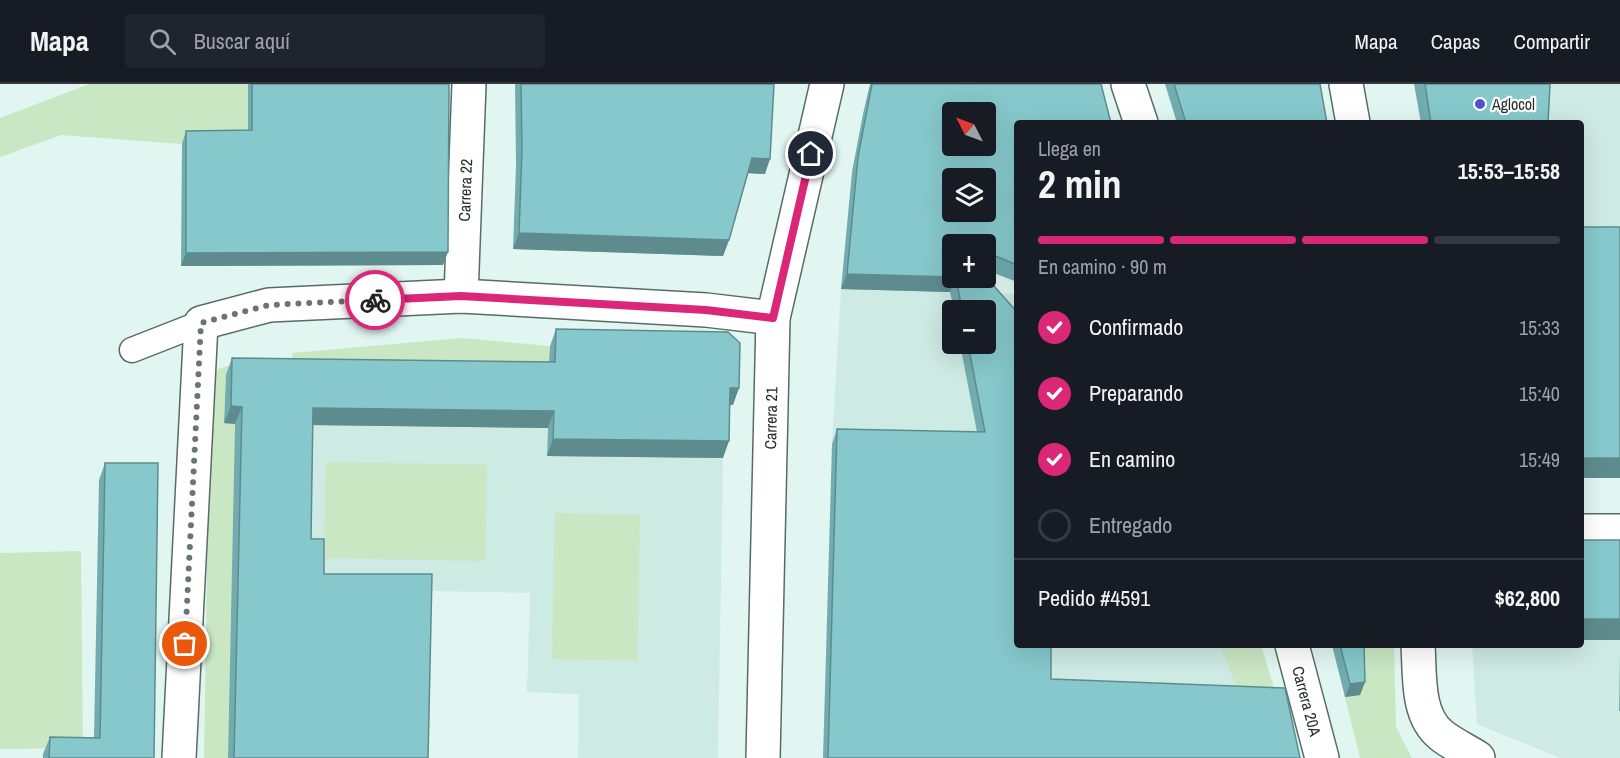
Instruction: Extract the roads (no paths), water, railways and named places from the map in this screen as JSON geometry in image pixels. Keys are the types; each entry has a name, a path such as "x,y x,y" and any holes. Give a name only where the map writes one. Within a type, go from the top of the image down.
{"street":[{"name":"Carrera 22","path":"461,296 470,84"},
{"name":"Carrera 21","path":"763,758 773,318 826,84"},
{"path":"1128,84 1140,120"},
{"path":"1346,84 1352,120"},
{"path":"179,758 201,323 269,305 461,296 706,310 773,318"},
{"path":"1584,531 1620,531"},
{"name":"Carrera 20A","path":"1293,648 1322,758"},
{"path":"1418,648 1426,718 1440,734 1478,758"}],"lane":[{"path":"132,350 201,323"}],"place":[{"name":"Aglocol","path":"1480,104"}]}
